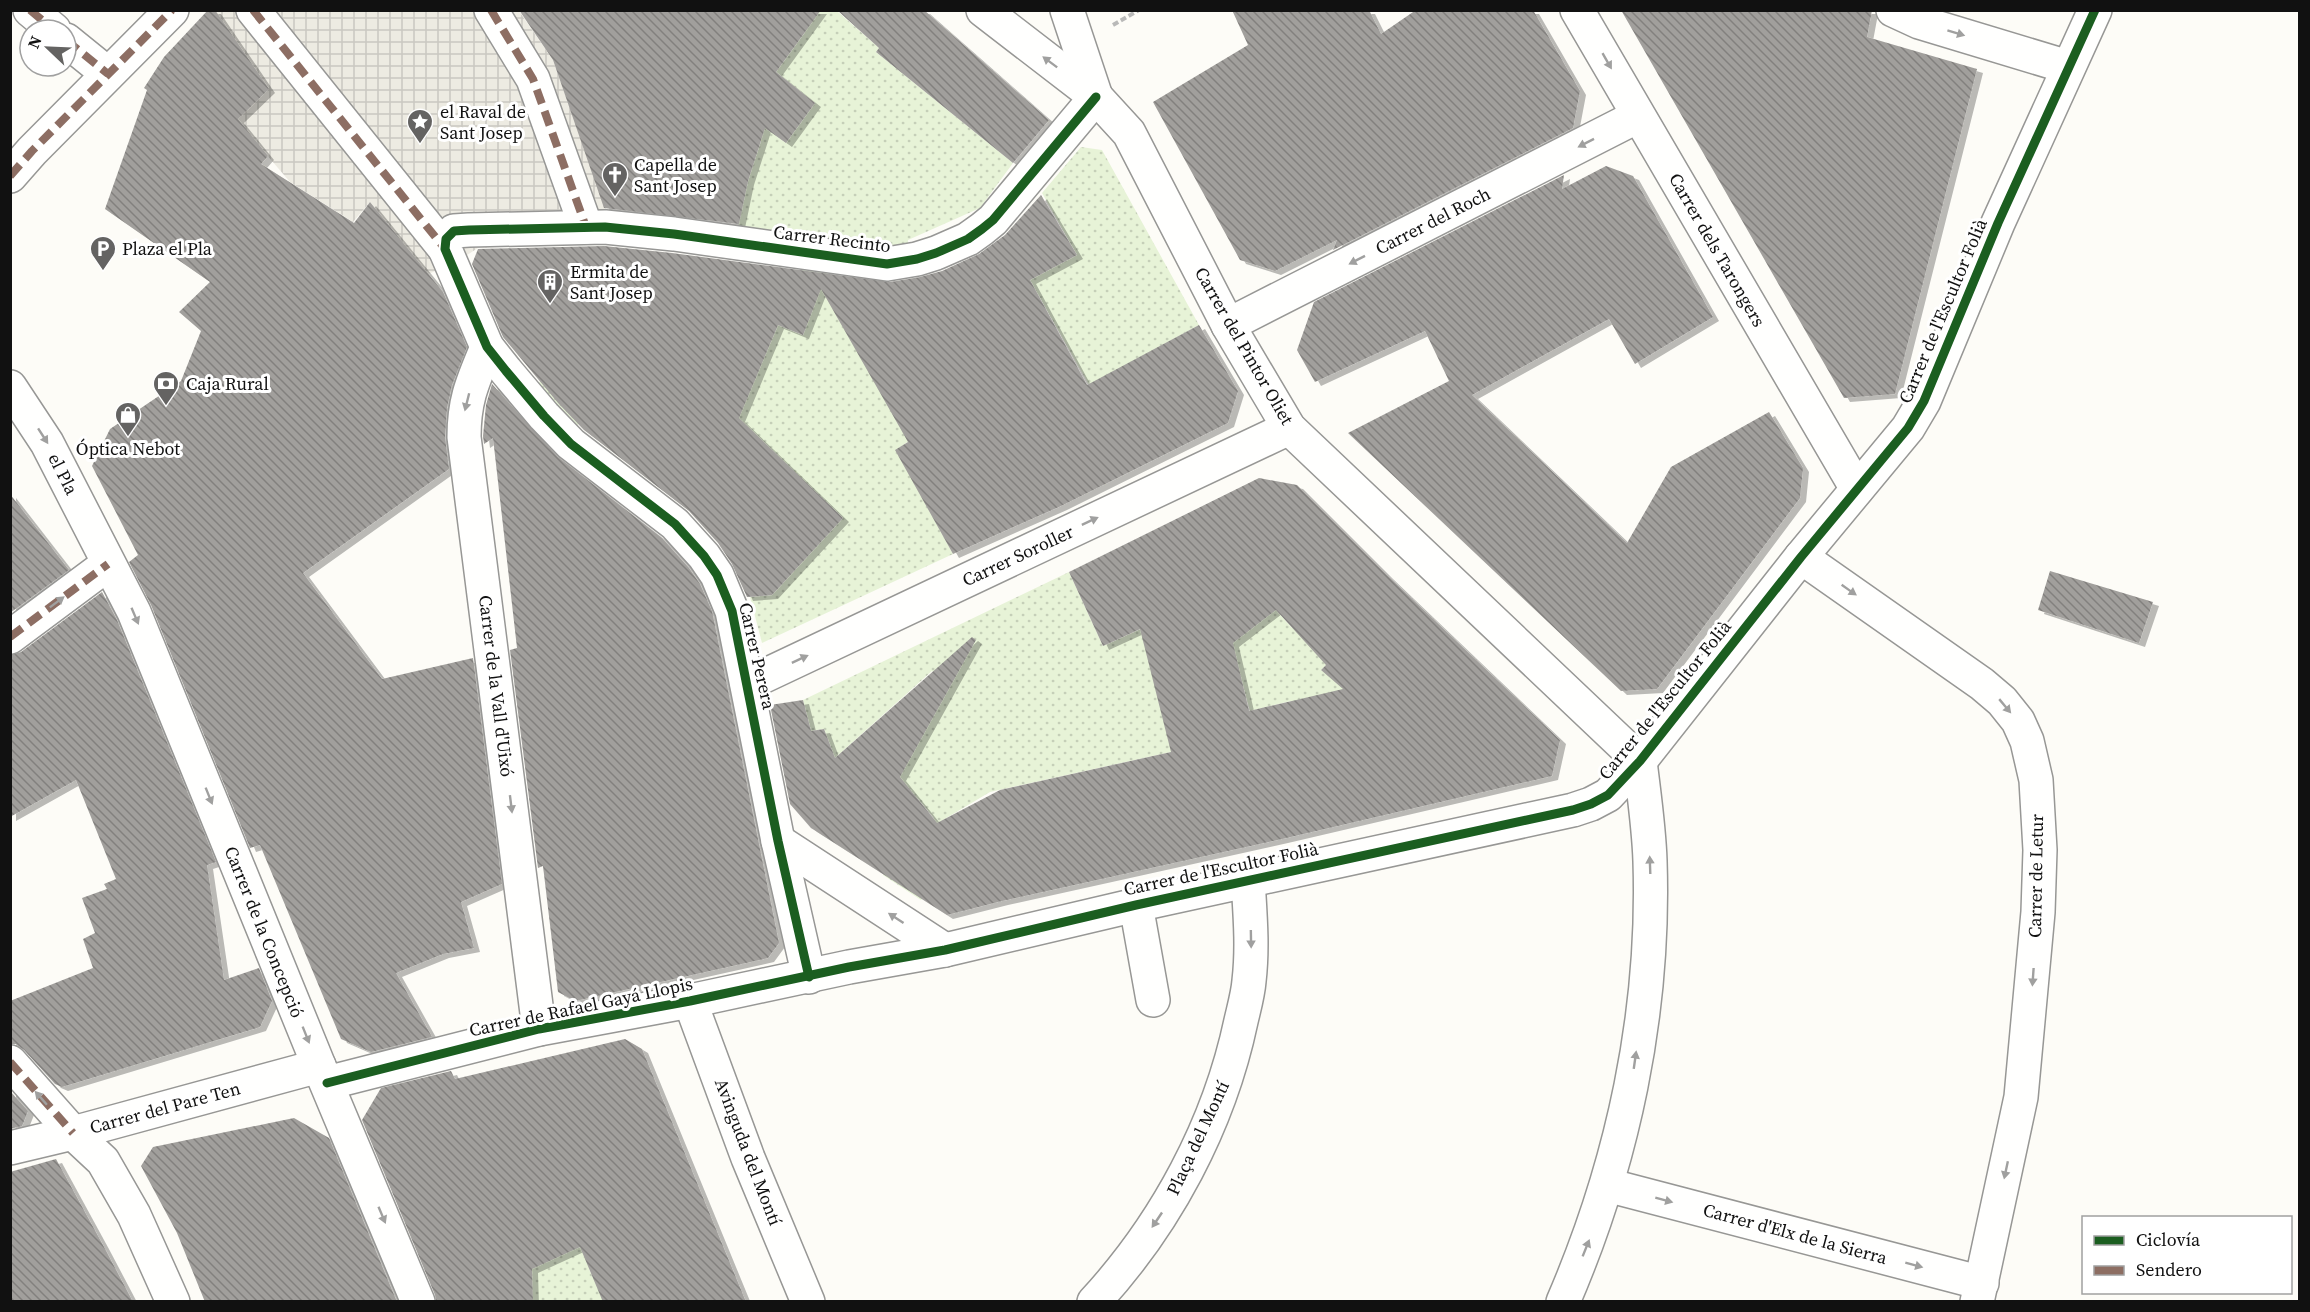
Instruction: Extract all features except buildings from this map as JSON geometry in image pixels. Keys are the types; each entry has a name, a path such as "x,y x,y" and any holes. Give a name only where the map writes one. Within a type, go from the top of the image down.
{"street":[{"path":"10,176 172,10"},
{"path":"253,10 449,256"},
{"path":"449,256 446,238 454,231 596,227 533,79 491,10"},
{"name":"Carrer del Pintor Oliet","path":"983,10 1096,97 1129,133 1228,325 1289,428 1640,761"},
{"path":"1067,10 1096,97"},
{"name":"Carrer dels Tarongers","path":"1577,10 1857,489"},
{"path":"1893,10 1920,22 2067,67"},
{"name":"Carrer de l'Escultor Folià","path":"809,976 945,950 1248,880 1573,810 1608,795 1640,761 1801,557 1908,428 1924,401 1998,224 2067,67 2095,10"},
{"path":"78,50 108,74"},
{"name":"Carrer Recinto","path":"596,227 674,234 886,264 917,259 968,239 993,220 1096,97"},
{"name":"Carrer del Roch","path":"1228,325 1638,116"},
{"name":"Carrer Perera","path":"449,256 487,347 544,416 572,444 675,524 717,574 732,611 778,841 809,976"},
{"name":"Carrer de la Vall d'Uixó","path":"487,347 464,412 465,436 539,1029"},
{"name":"el Pla","path":"10,387 47,443 108,564"},
{"name":"Carrer Soroller","path":"747,684 1289,428"},
{"name":"Carrer de Letur","path":"1801,557 1995,695 2018,721 2033,760 2040,850 2028,1034 2021,1097 1979,1292"},
{"path":"10,637 108,564"},
{"name":"Carrer de la Concepció","path":"108,564 134,612 418,1302"},
{"path":"1563,1302 1587,1246 1607,1185 1629,1100 1646,983 1650,859 1640,761"},
{"path":"778,841 945,950"},
{"name":"Plaça del Montí","path":"1094,1302 1134,1254 1167,1206 1215,1107 1229,1069 1249,984 1251,923 1248,880"},
{"path":"1136,905 1153,1000"},
{"name":"Carrer de Rafael Gayá Llopis","path":"323,1074 809,976"},
{"name":"Avinguda del Montí","path":"690,1001 748,1158 808,1302"},
{"path":"10,1062 73,1133 103,1161 120,1188 173,1302"},
{"name":"Carrer del Pare Ten","path":"10,1148 323,1074"},
{"name":"Carrer d'Elx de la Sierra","path":"1607,1185 1979,1292"}],"green space":[{"path":"778,11 837,11 879,48 876,52 1013,163 980,208 908,240 908,247 900,250 737,231 748,181 761,141 674,90 688,72 786,143 815,103 776,72 806,31"},
{"path":"1081,147 1102,150 1199,325 1089,385 1030,280 1077,255 1042,193"},
{"path":"803,269 831,273 837,317 912,439 896,450 953,554 762,643 750,597 772,595 843,518 738,418 715,442 699,428 718,405 694,387 679,407 654,388 670,370 639,351 576,427 538,383 544,378 562,396 583,376 567,361 597,328 733,365 726,386 749,393 778,325 803,335 818,295 795,285"},
{"path":"1069,572 1103,646 1143,628 1276,610 1292,628 1401,589 1321,670 1395,718 1291,701 1250,711 1242,682 1199,691 1171,752 990,792 938,823 964,855 921,900 883,875 934,818 918,799 880,808 949,688 932,671 835,758 824,729 811,731 803,700"},
{"path":"533,1203 566,1218 578,1248 613,1233 589,1269 593,1278 631,1302 517,1301 532,1271"}],"shaded area":[{"name":"el Raval de Sant Josep","path":"215,11 519,11 553,60 607,213 576,243 478,248 453,264 428,274 370,202 353,222 290,182 237,120"}],"marked path":[{"path":"30,10 40,18"},
{"path":"10,176 172,10"},
{"path":"253,10 445,249"},
{"path":"491,10 533,79 586,227"},
{"path":"78,50 108,74"},
{"path":"10,637 108,564"},
{"path":"10,1062 73,1133"}],"cycle path":[{"path":"327,1083 539,1029 945,950 1136,905 1573,810 1608,795 1640,761 1801,557 1908,428 1924,401 1998,223 2095,10"},
{"path":"809,977 778,841 732,611 717,575 704,556 675,524 571,444 506,371 487,347 445,249 446,239 454,231 605,227 674,234 887,264 917,259 968,239 993,220 1096,97"}],"place":[{"name":"el Raval de Sant Josep","path":"420,145"},
{"name":"Capella de Sant Josep","path":"615,198"},
{"name":"Plaza el Pla","path":"103,272"},
{"name":"Ermita de Sant Josep","path":"550,305"},
{"name":"Caja Rural","path":"166,407"},
{"name":"Óptica Nebot","path":"128,438"}]}
